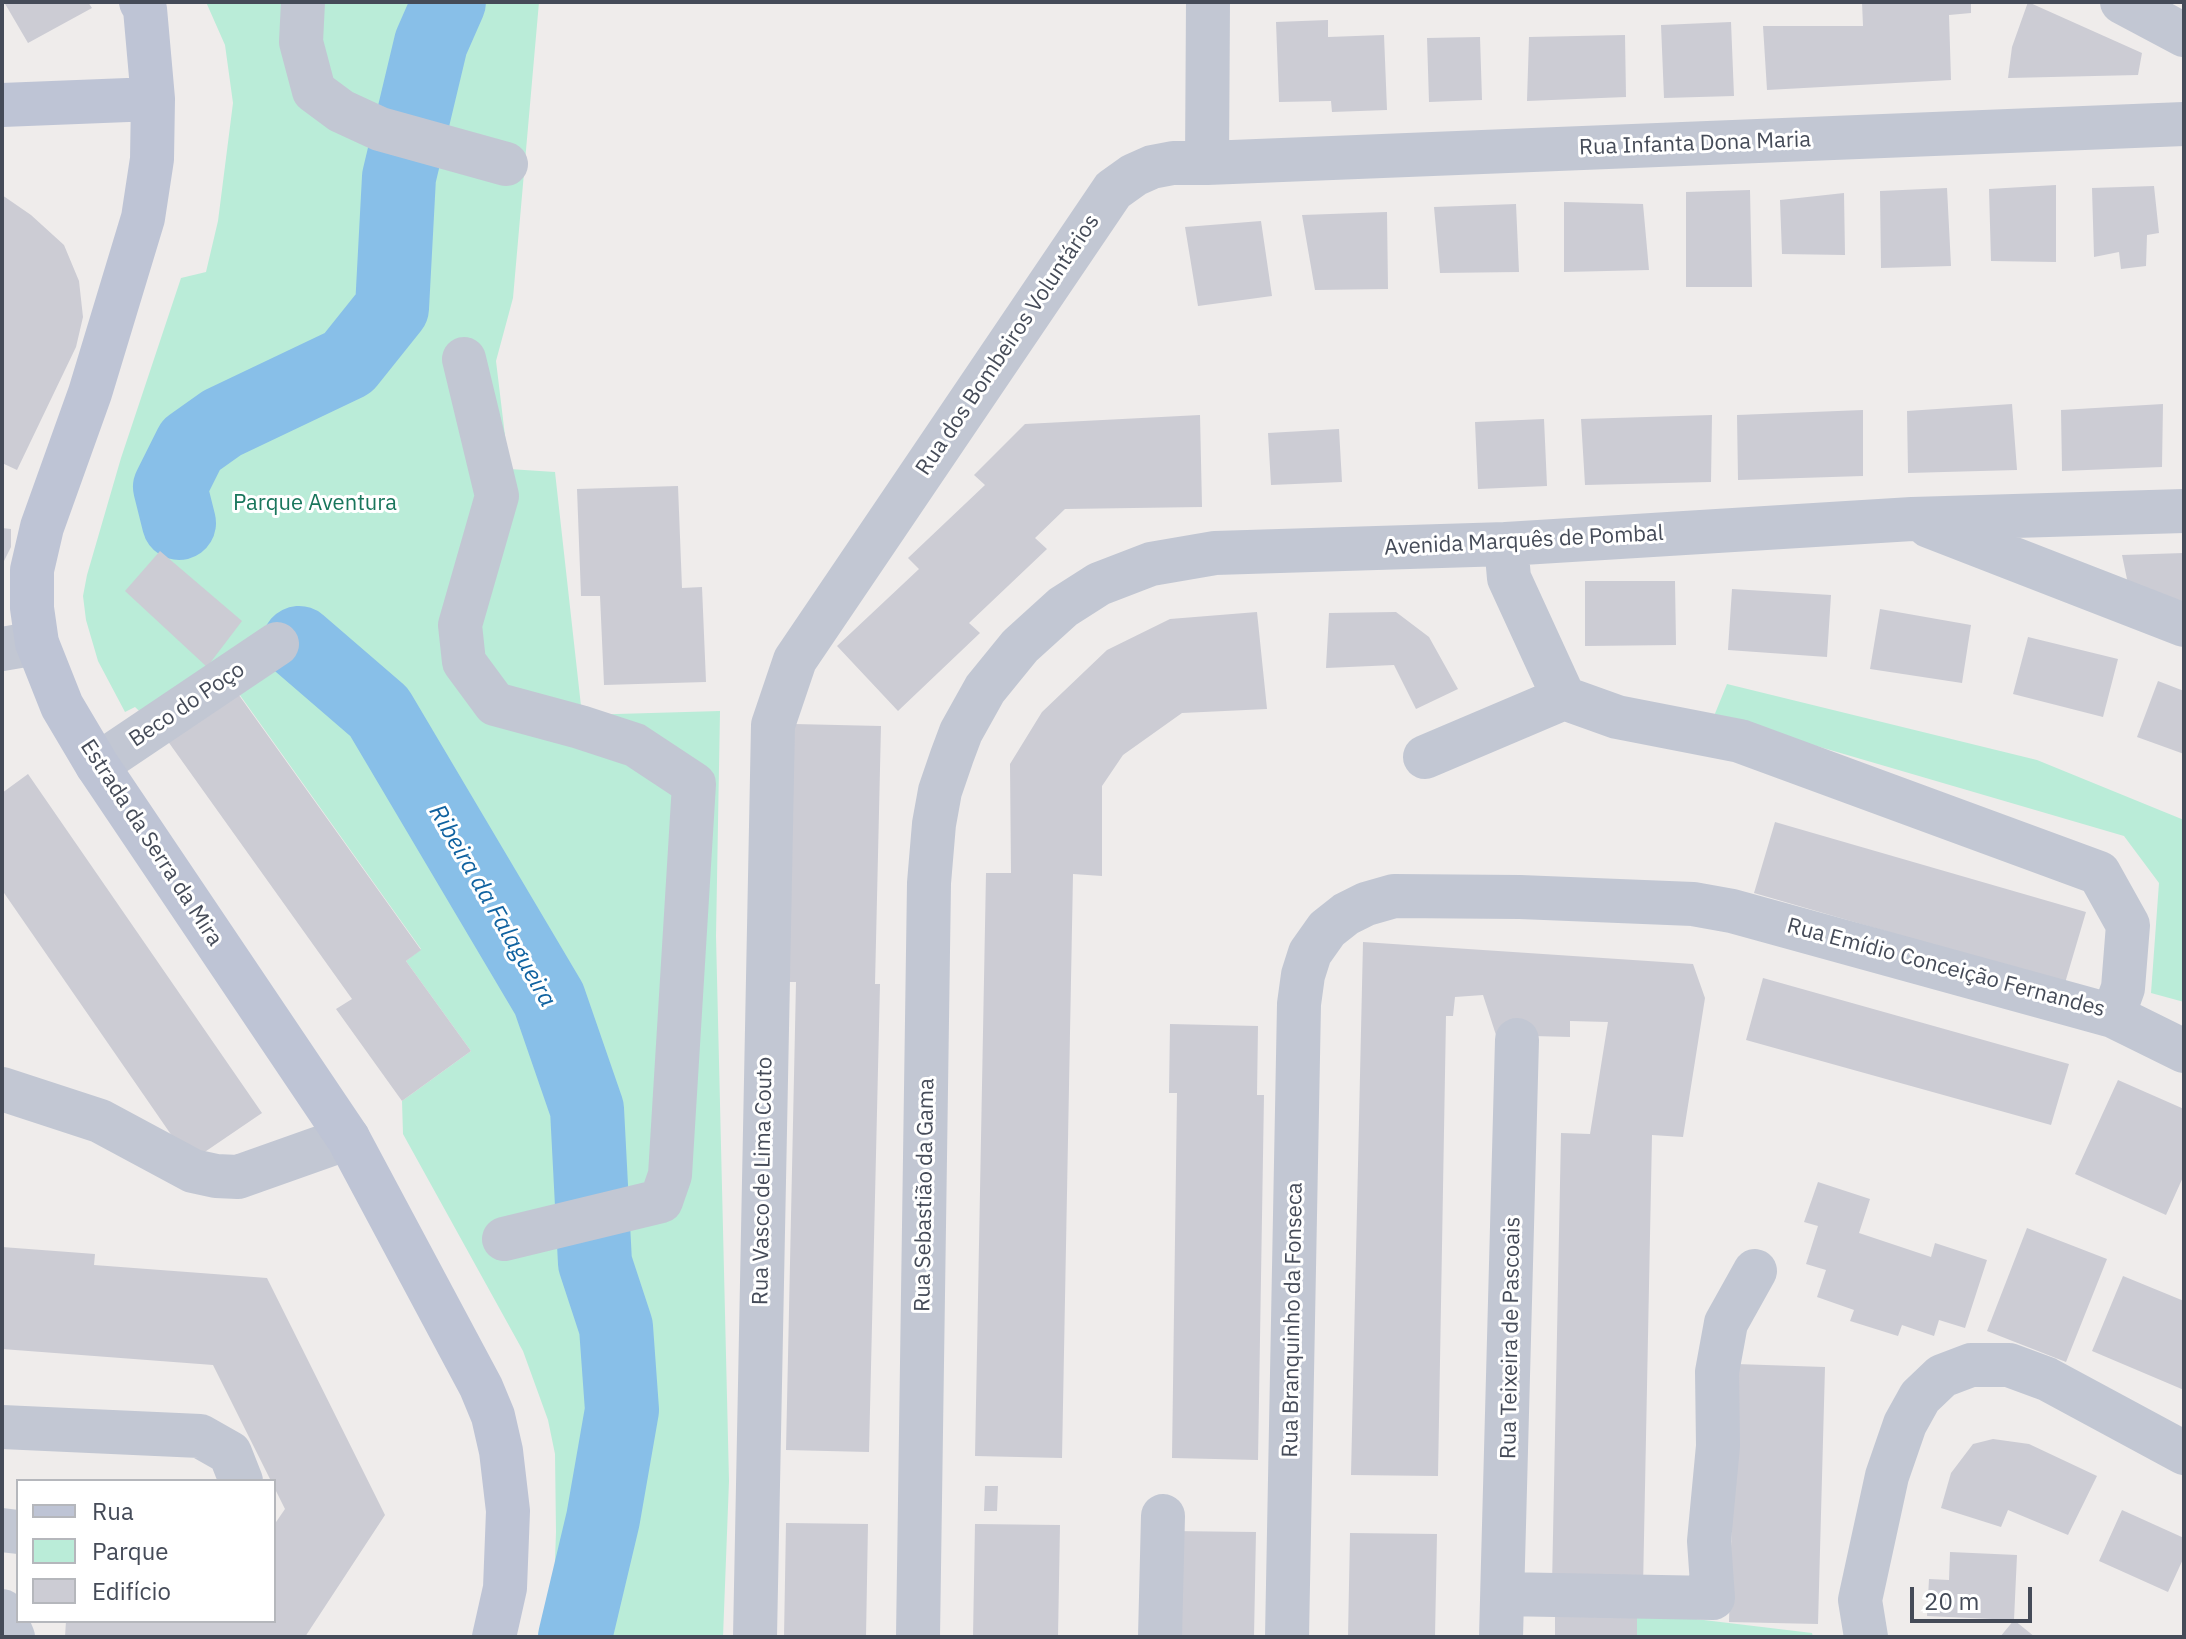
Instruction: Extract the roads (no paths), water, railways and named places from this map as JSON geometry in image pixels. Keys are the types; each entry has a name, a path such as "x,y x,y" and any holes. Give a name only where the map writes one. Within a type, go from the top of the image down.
{"street":[{"name":"Estrada da Serra da Mira","path":"141,2 145,9 153,99 152,159 143,218 90,393 42,527 32,570 32,608 19,646 348,1138 481,1387 493,1416 501,1451 508,1511 505,1588 494,1637"},
{"path":"303,2 301,42 314,91 341,111 380,129 506,164"},
{"path":"1207,163 1208,2"},
{"path":"2122,2 2184,35"},
{"path":"2,105 153,99"},
{"name":"Rua Infanta Dona Maria","path":"1207,163 2184,124"},
{"name":"Rua dos Bombeiros Voluntários","path":"773,725 795,660 1113,190 1152,167 1173,163 1207,163"},
{"path":"464,359 497,496 460,625 464,662 495,704 635,745 694,784 670,1175 661,1201 504,1239"},
{"name":"Avenida Marquês de Pombal","path":"952,756 961,732 985,689 1020,646 1063,607 1099,584 1151,564 1215,553 1506,544 1912,519 2184,511"},
{"path":"1912,519 2184,625"},
{"path":"1425,757 1564,698 1509,578 1506,544"},
{"name":"Beco do Poço","path":"97,765 277,644"},
{"name":"Rua Emídio Conceição Fernandes","path":"1299,1004 1310,953 1327,929 1366,904 1394,896 1520,897 1693,904 1732,911 2113,1016 2123,988 2128,925 2099,873 1740,741 1617,717 1564,698"},
{"name":"Rua Vasco de Lima Couto","path":"755,1637 773,725"},
{"name":"Rua Sebastião da Gama","path":"918,1637 929,883 934,824 940,791 952,756"},
{"name":"Rua Branquinho da Fonseca","path":"1287,1637 1299,1004"},
{"path":"2113,1016 2184,1051"},
{"name":"Rua Teixeira de Pascoais","path":"1501,1637 1517,1040"},
{"path":"2,1089 100,1121 193,1171 216,1176 238,1177 348,1138"},
{"path":"1503,1594 1713,1598 1709,1541 1718,1446 1717,1372 1726,1323 1755,1271"},
{"path":"1866,1637 1860,1600 1887,1476 1905,1424 1920,1397 1942,1376 1971,1365 2009,1365 2047,1379 2184,1453"},
{"path":"2,1427 200,1436 230,1453 240,1479"},
{"path":"1160,1637 1163,1516"},
{"path":"2,1611 13,1637"}],"waterway":[{"name":"Ribeira da Falagueira","path":"179,523 170,487 191,445 222,423 348,363 392,308 399,177 431,43 449,2"},
{"name":"Ribeira da Falagueira","path":"299,643 379,712 549,999 587,1109 595,1263 616,1327 622,1410 603,1519 575,1637"}],"park label":[{"name":"Parque Aventura","path":"315,504"}]}
